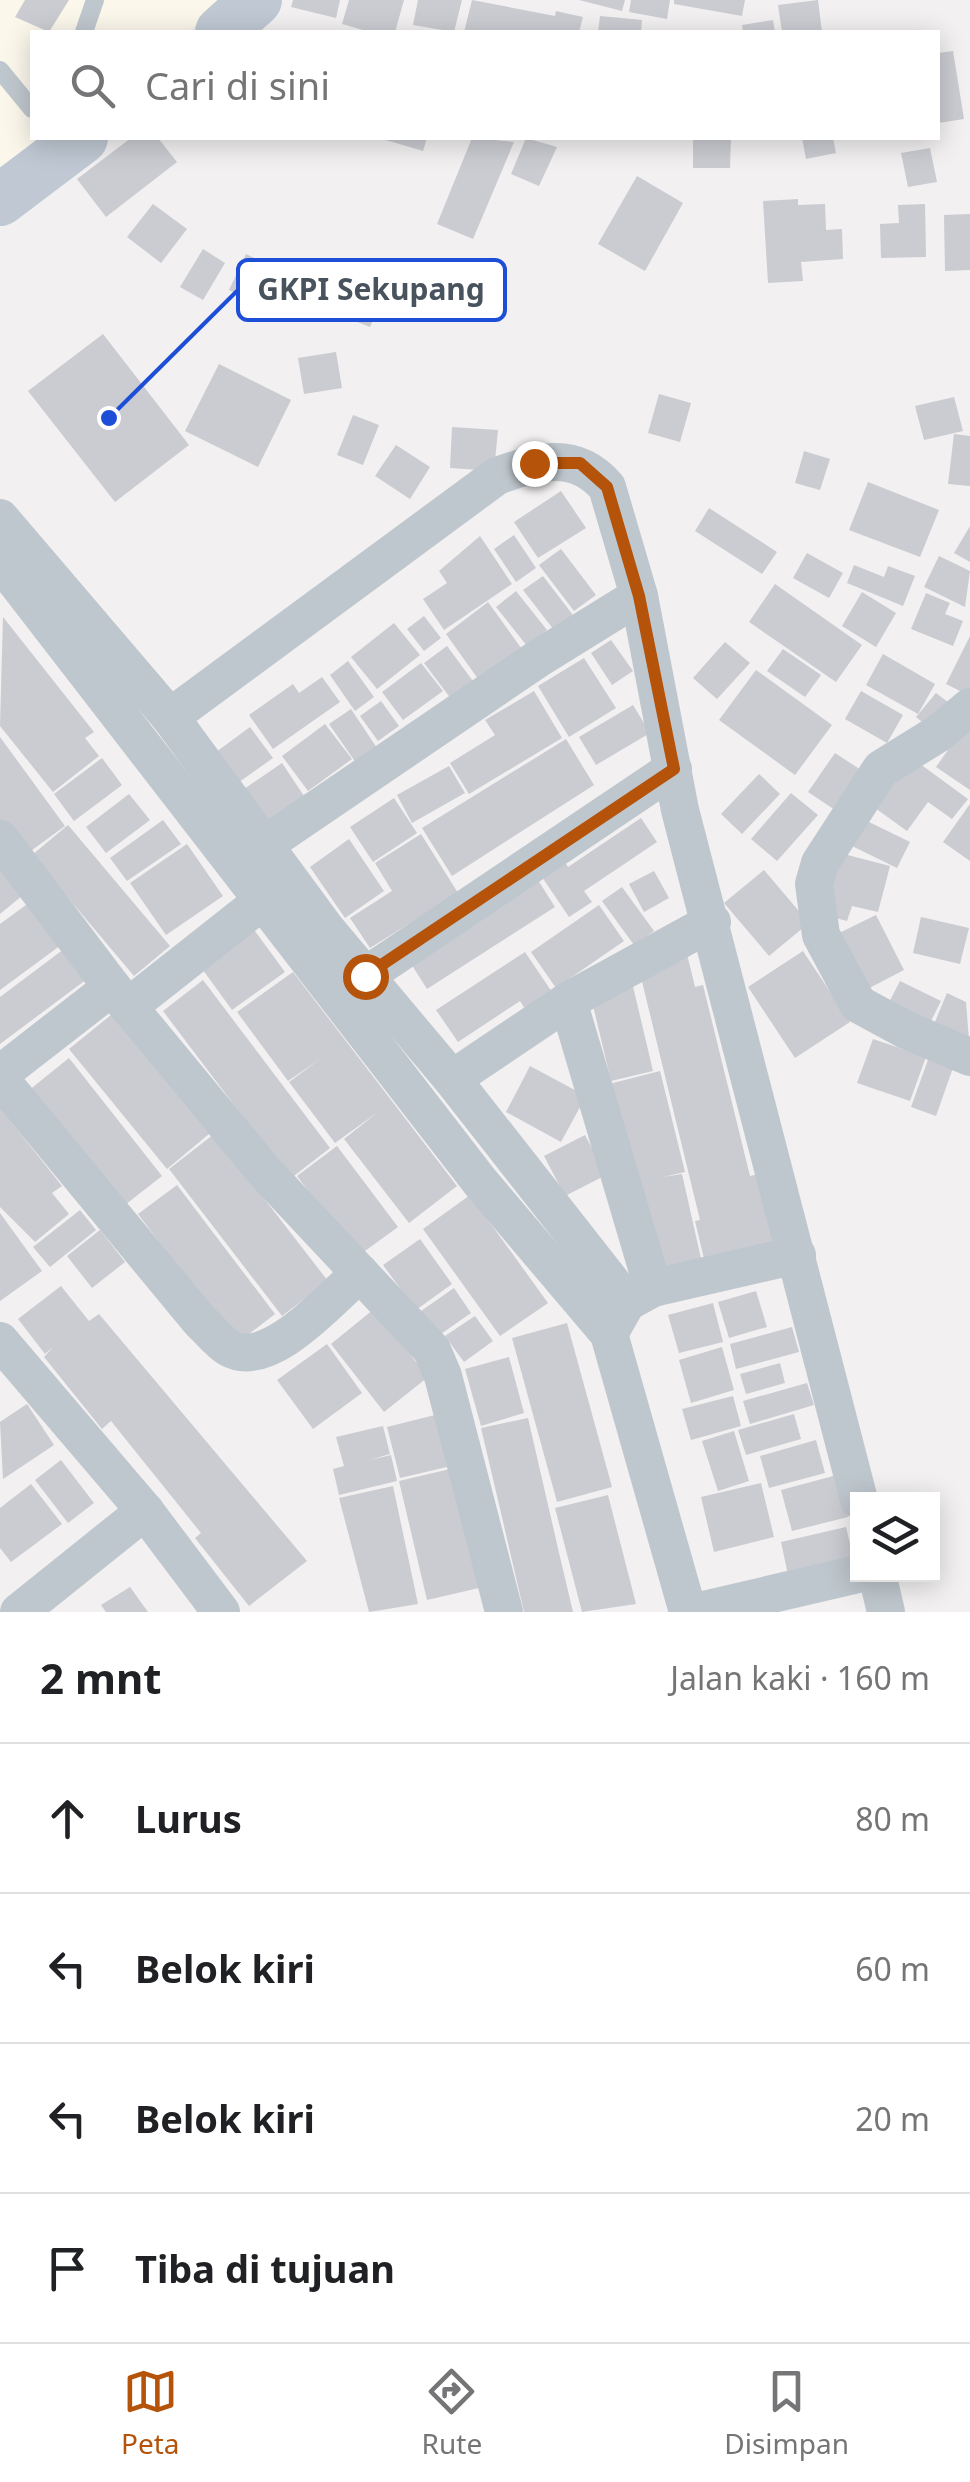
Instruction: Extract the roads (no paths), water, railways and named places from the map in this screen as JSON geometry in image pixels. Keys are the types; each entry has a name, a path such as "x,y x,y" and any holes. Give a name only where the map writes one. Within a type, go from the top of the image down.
{"street":[{"path":"223,30 256,0"},
{"path":"0,200 63,144"},
{"path":"170,717 498,476 534,463 580,463 607,487 639,596 680,810 856,1492"},
{"path":"0,518 170,717 365,976 452,1080 630,1308"},
{"path":"4,573 481,1183 630,1308"},
{"path":"264,845 539,658 639,596"},
{"path":"970,707 939,733 896,757 871,781 820,863 814,896 821,935 858,1004 970,1057"},
{"path":"365,976 674,769"},
{"path":"0,839 120,997 264,1171 432,1350 443,1376 504,1612"},
{"path":"261,902 0,1077 200,1321 230,1348 251,1354 276,1346 360,1272"},
{"path":"452,1080 568,1001 712,922"},
{"path":"568,1001 691,1612 850,1576"},
{"path":"630,1308 797,1255"},
{"path":"0,1342 13,1380 145,1512 220,1612"},
{"path":"19,1612 145,1512"},
{"path":"879,1582 886,1612"}],"lane":[{"path":"85,30 96,0"},
{"path":"0,70 30,107"}],"place":[{"name":"GKPI Sekupang","path":"109,418"}]}
